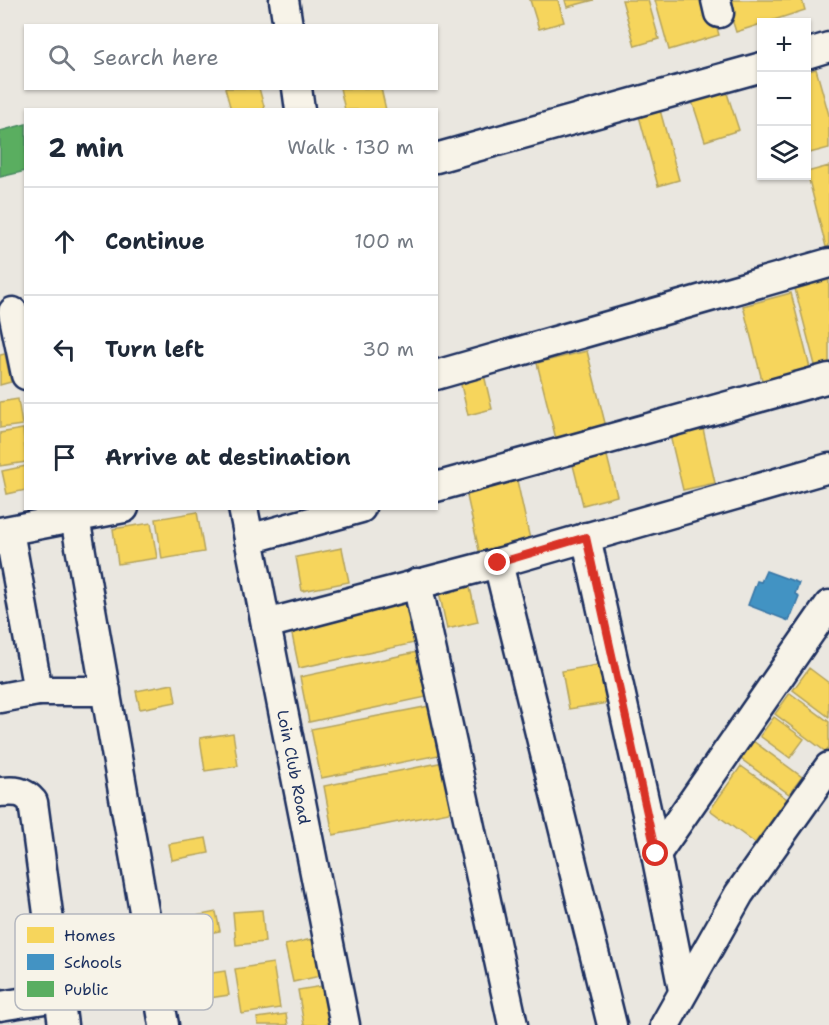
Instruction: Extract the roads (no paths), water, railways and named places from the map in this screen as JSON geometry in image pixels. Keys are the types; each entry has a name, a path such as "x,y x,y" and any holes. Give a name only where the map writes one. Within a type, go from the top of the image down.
{"street":[{"path":"285,0 288,24"},
{"path":"811,53 829,47"},
{"path":"438,157 757,67"},
{"path":"297,90 300,108"},
{"path":"438,374 829,263"},
{"path":"13,312 24,365"},
{"path":"438,486 829,378"},
{"path":"266,624 498,563 829,468"},
{"path":"38,691 5,532 60,516 111,510"},
{"name":"Loin Club Road","path":"243,510 345,1025"},
{"path":"249,539 354,510"},
{"path":"60,516 106,691 145,914"},
{"path":"586,537 656,854 683,990"},
{"path":"498,563 612,1025"},
{"path":"417,583 513,1025"},
{"path":"656,854 829,605"},
{"path":"0,698 38,691 106,691"},
{"path":"665,1025 739,894 829,767"},
{"path":"0,792 15,790 26,794 33,802 47,914"},
{"path":"0,1006 15,1004"},
{"path":"60,1010 63,1025"},
{"path":"161,1010 164,1025"}]}
